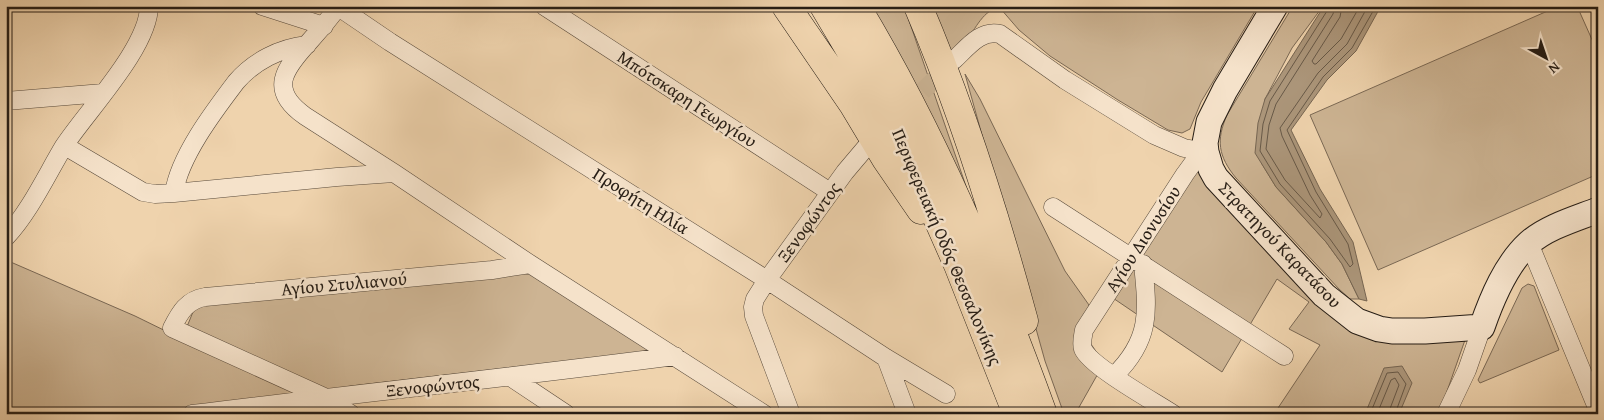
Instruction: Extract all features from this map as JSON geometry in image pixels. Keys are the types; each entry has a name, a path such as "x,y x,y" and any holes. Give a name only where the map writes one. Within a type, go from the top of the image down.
{"highway":[{"path":"786,6 853,104 886,159 958,265"},
{"name":"Περιφερειακή Οδός Θεσσαλονίκης","path":"824,6 891,119 917,172 958,265 1017,414"},
{"name":"Περιφερειακή Οδός Θεσσαλονίκης","path":"856,6 902,87 958,205 1003,308 1043,414"},
{"path":"918,6 949,82 978,165 1052,414"}],"street":[{"path":"6,237 33,200 65,146 126,62 141,37 147,22 148,6"},
{"path":"262,6 324,26"},
{"name":"Μπότσκαρη Γεωργίου","path":"544,6 830,192"},
{"path":"954,60 980,37 989,33 1000,34 1065,80 1154,135 1184,148 1206,152 1208,128 1212,114 1275,6"},
{"path":"338,7 324,26 293,59 288,68 284,91 288,100 301,113 530,264 764,414"},
{"name":"Προφήτη Ηλία","path":"338,7 886,358 946,394"},
{"path":"174,193 182,166 195,143 239,78 253,66 277,52 293,46 306,45"},
{"path":"6,101 103,93"},
{"path":"65,146 143,192 155,194 328,177 394,173"},
{"name":"Ξενοφώντος","path":"791,414 754,311 755,299 766,280 830,192 867,146"},
{"name":"Αγίου Διονυσίου","path":"1114,376 1085,353 1082,346 1084,330 1137,261 1185,174 1206,152"},
{"name":"Στρατηγού Καρατάσου","path":"1206,152 1211,168 1220,183 1324,295 1356,321 1379,329 1392,331 1482,327"},
{"path":"1053,207 1284,356"},
{"path":"1446,414 1464,377 1482,327 1505,276 1520,253 1530,242 1553,228 1598,210"},
{"path":"1530,242 1598,410"},
{"path":"1137,261 1147,302 1143,330 1135,352 1114,376 1173,414"},
{"name":"Αγίου Στυλιανού","path":"324,398 172,328 182,310 190,302 198,298 482,271 530,264"},
{"name":"Ξενοφώντος","path":"192,414 512,378 675,356"},
{"path":"886,358 907,414"},
{"path":"512,378 566,414"},
{"path":"324,398 351,414"}],"shaded area":[{"path":"868,6 904,6 978,221"},
{"path":"933,6 1258,6 1201,102 1190,129 1182,133 1168,130 1050,56 1019,30 1000,8 989,12 980,20 966,41 952,56"},
{"path":"1293,6 1323,6 1292,48 1265,99 1262,164 1276,187 1326,242 1342,264 1359,299 1350,299 1339,289 1236,178 1222,155 1221,132 1227,115"},
{"path":"1559,6 1577,6 1598,53 1598,174 1378,270 1310,115"},
{"path":"965,74 980,99 1065,271 1089,305 1082,331 1104,363 1078,409 1084,414 1064,414 1045,361"},
{"path":"1202,162 1355,321 1465,340 1439,414 1274,414 1320,345 1289,329 1309,302 1277,279 1222,372 1107,294"},
{"path":"6,260 135,316 182,339 197,302 529,272 651,350 351,386 303,395 335,414 6,414"},
{"path":"1528,284 1534,286 1559,350 1480,383 1478,380 1522,288"}],"water":[{"path":"1324,6 1381,6 1356,51 1327,80 1291,130 1320,189 1353,242 1367,301 1359,299 1342,264 1326,242 1276,187 1255,153 1258,123 1265,99"},
{"path":"1402,366 1412,383 1399,414 1365,414 1384,368"}],"tunnel":[{"path":"903,110 951,64"}]}
